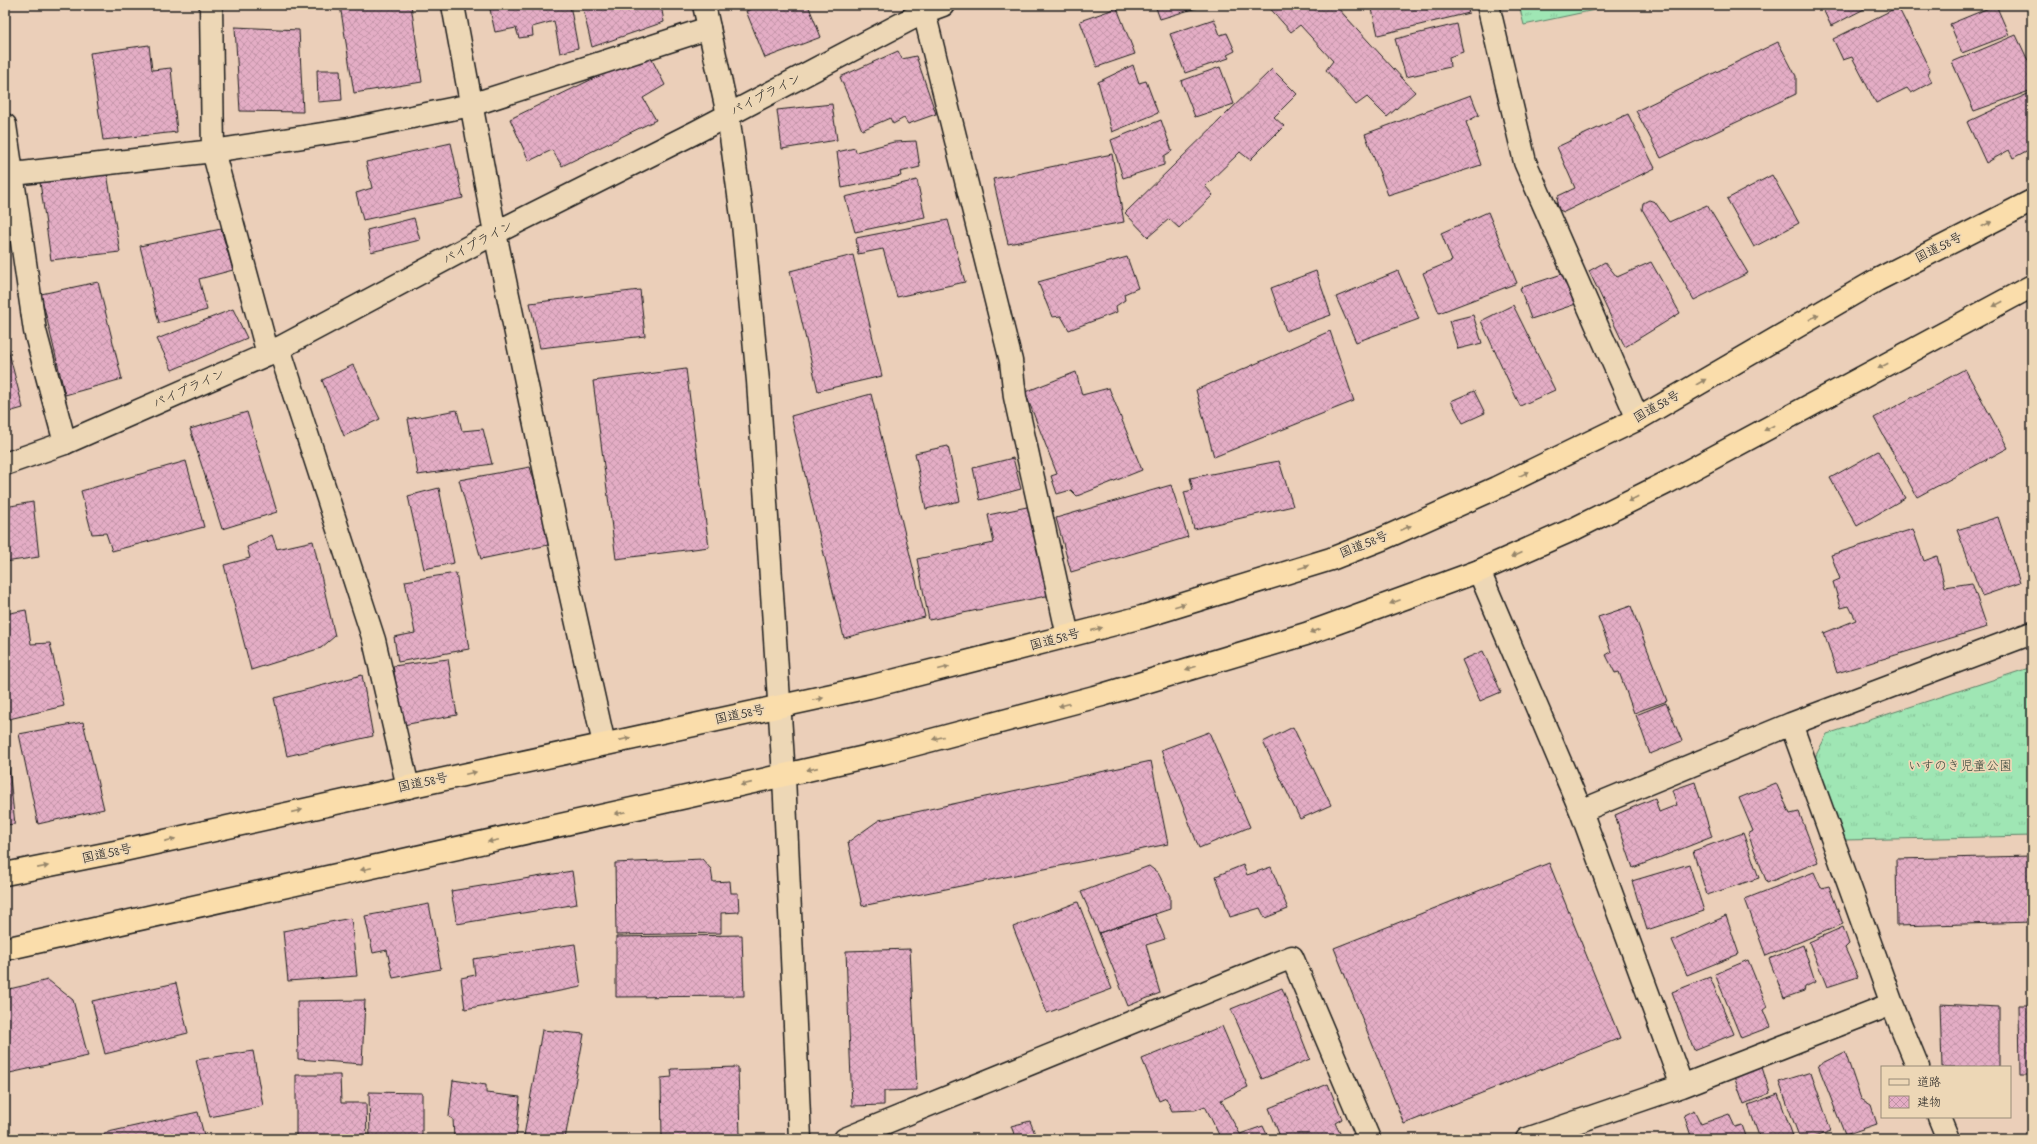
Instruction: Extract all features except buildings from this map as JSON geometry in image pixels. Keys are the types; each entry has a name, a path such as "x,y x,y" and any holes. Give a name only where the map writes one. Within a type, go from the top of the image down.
{"highway":[{"name":"国道58号","path":"5,874 115,852 604,744 869,688 1142,617 1338,556 1382,539 1496,488 1638,419 1877,280 2032,201"},
{"path":"5,949 883,753 1102,695 1306,634 1479,571 1574,529 1668,482 2032,286"}],"street":[{"path":"211,5 213,151 273,351 374,640 408,787"},
{"path":"453,5 495,233 570,592 604,744"},
{"path":"704,5 728,115 743,224 758,381 775,614 803,1138"},
{"path":"1488,5 1525,162 1638,419"},
{"path":"934,9 1011,361 1015,396 1068,636"},
{"name":"パイプライン","path":"5,464 65,443 273,351 495,233 934,9"},
{"path":"8,174 213,151 348,130 472,105 709,28"},
{"path":"5,125 8,174 35,331 65,443"},
{"path":"1479,571 1581,811 1682,1086"},
{"path":"1581,811 1790,724 2032,633"},
{"path":"1790,724 1892,1004 1918,1066"},
{"path":"845,1139 1292,957 1370,1139"},
{"path":"1526,1139 1682,1086 1892,1004"},
{"path":"1939,1118 1948,1139"}],"green space":[{"path":"1519,5 1618,5 1524,25"},
{"name":"いすのき児童公園","path":"2032,667 2032,836 1845,840 1815,757 1827,734"}]}
